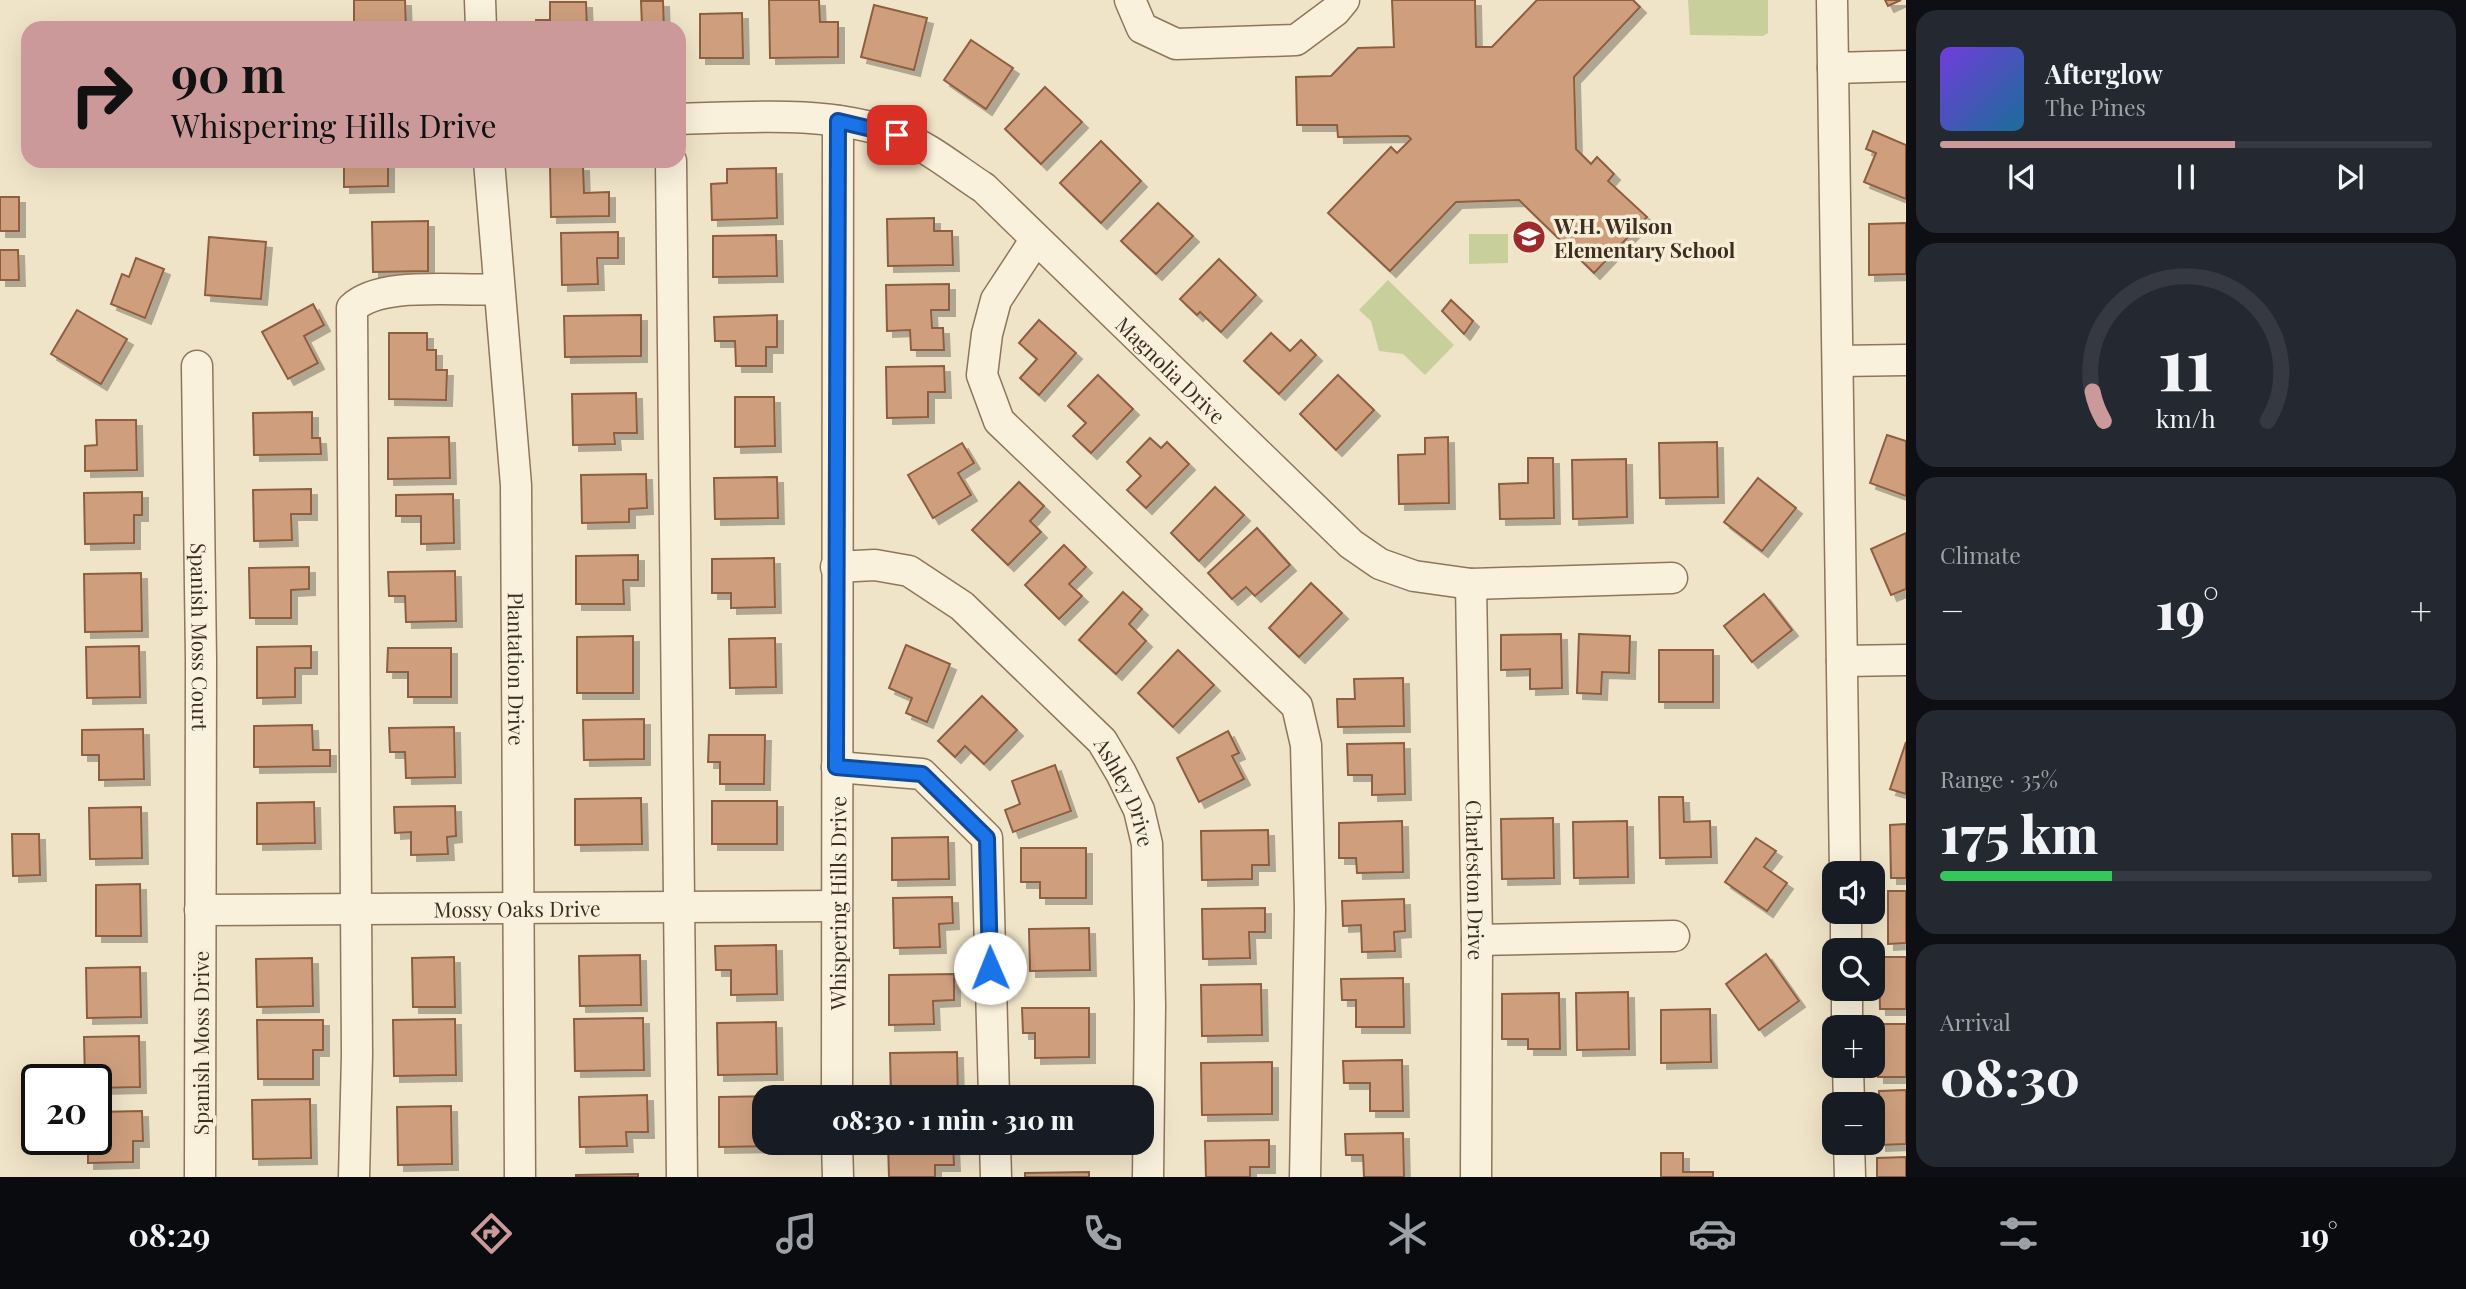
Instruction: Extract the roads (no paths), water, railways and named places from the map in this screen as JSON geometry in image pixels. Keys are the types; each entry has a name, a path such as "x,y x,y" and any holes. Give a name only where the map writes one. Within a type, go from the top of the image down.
{"street":[{"path":"480,0 481,21"},
{"path":"1130,0 1142,28 1176,44 1296,40 1335,11 1344,0"},
{"path":"1832,0 1845,861"},
{"path":"1833,68 1906,66"},
{"name":"Magnolia Drive","path":"686,119 773,116 838,121 897,135 922,147 984,188 1351,544 1380,564 1414,576 1471,584 1672,578"},
{"name":"Whispering Hills Drive","path":"837,1085 838,121"},
{"name":"Plantation Drive","path":"490,168 516,485 515,746 519,908 520,1177"},
{"path":"671,168 682,1177"},
{"path":"1036,239 996,300 987,334 982,375 999,421 1297,706 1306,745 1310,909 1305,1177"},
{"path":"354,1177 357,1055 352,307 362,298 386,291 499,289"},
{"path":"1838,361 1906,360"},
{"name":"Spanish Moss Court","path":"197,366 201,659 200,910"},
{"name":"Ashley Drive","path":"836,567 875,565 909,571 962,606 1102,741 1121,773 1139,810 1147,844 1150,1006 1148,1177"},
{"name":"Charleston Drive","path":"1471,584 1477,940 1476,1177"},
{"path":"1842,661 1906,660"},
{"path":"836,767 922,774 987,838 994,1085"},
{"name":"Mossy Oaks Drive","path":"200,910 835,906"},
{"name":"Spanish Moss Drive","path":"200,910 200,1177"},
{"path":"1477,940 1674,936"},
{"path":"837,1155 838,1177"},
{"path":"995,1155 996,1177"},
{"path":"1849,1155 1850,1177"}],"place":[{"name":"W.H. Wilson Elementary School","path":"1529,237"}]}
